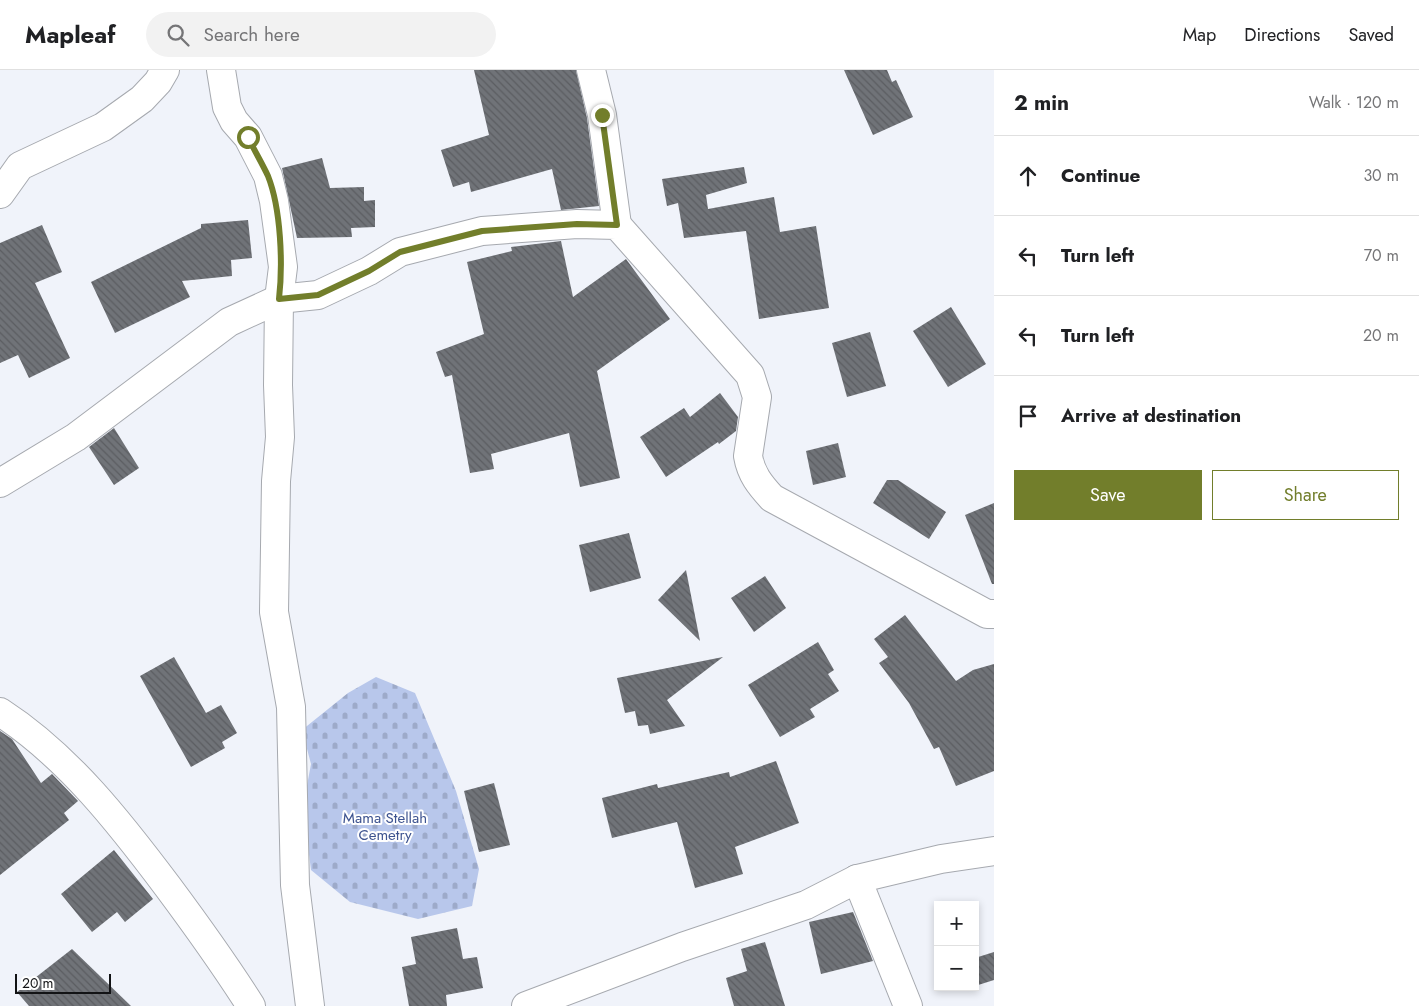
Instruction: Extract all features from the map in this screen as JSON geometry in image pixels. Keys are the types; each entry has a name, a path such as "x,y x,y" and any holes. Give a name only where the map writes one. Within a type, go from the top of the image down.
{"street":[{"path":"0,194 20,166 103,127 142,99 158,82 165,70"},
{"path":"221,70 227,107 234,121 248,137 268,176 274,201 283,266 279,299 278,385 280,437 276,481 274,612 291,707 295,885 310,1006"},
{"path":"591,70 602,115 617,225 750,375 757,397 748,456 759,484 772,498 987,614 994,614"},
{"path":"0,483 76,437 229,322 279,299 318,295 369,271 400,252 482,231 577,224 617,225"},
{"path":"0,712 15,722 50,752 119,822 221,959 251,1006"},
{"path":"526,1006 682,947 806,905 857,879 942,859 994,851"},
{"path":"857,879 908,1006"}],"green space":[{"name":"Mama Stellah Cemetry","path":"376,677 415,693 456,791 479,869 472,906 418,919 350,902 311,870 303,807 311,764 302,730 348,693"}],"building":[{"path":"474,70 576,70 587,118 599,206 561,210 552,169 471,192 469,182 453,187 441,150 489,135"},
{"path":"844,70 887,70 892,82 896,80 913,117 873,135"},
{"path":"322,158 330,188 364,187 364,201 375,200 375,227 351,228 352,237 297,238 282,168"},
{"path":"744,167 747,183 706,195 708,209 774,197 780,232 816,226 829,308 759,319 746,231 684,238 678,203 667,206 662,179"},
{"path":"248,220 252,258 231,260 232,276 182,281 190,297 115,333 91,282 201,228 201,224"},
{"path":"42,225 62,272 35,283 70,358 29,378 18,355 0,363 0,243"},
{"path":"561,241 573,297 626,259 670,319 597,371 620,478 580,487 569,433 491,454 494,469 470,473 452,375 445,377 436,352 484,334 467,262 512,251 511,247"},
{"path":"951,307 986,364 948,387 913,331"},
{"path":"870,332 886,386 847,397 832,343"},
{"path":"720,393 738,417 736,431 719,444 718,442 666,477 640,437 684,408 690,417"},
{"path":"114,428 139,468 114,485 89,447"},
{"path":"838,443 846,477 813,485 806,451"},
{"path":"887,480 898,480 946,512 929,539 873,503"},
{"path":"994,503 994,584 992,584 965,515"},
{"path":"629,533 641,578 590,592 579,545"},
{"path":"686,570 700,641 658,600"},
{"path":"765,576 786,608 754,632 731,598"},
{"path":"905,615 956,681 973,670 994,664 994,771 956,786 939,747 934,749 909,703 879,663 888,657 874,639"},
{"path":"818,642 834,670 828,674 839,691 810,709 815,717 780,737 748,685"},
{"path":"174,657 206,713 221,705 237,733 222,742 225,748 191,767 140,676"},
{"path":"723,657 667,700 685,726 650,734 648,725 638,726 635,711 625,713 617,678"},
{"path":"0,731 12,739 41,783 52,774 78,801 64,813 69,820 0,875"},
{"path":"776,761 799,823 735,847 743,874 695,888 677,822 612,838 602,798 657,784 658,788 729,772 730,777"},
{"path":"494,783 510,845 479,852 464,791"},
{"path":"114,850 153,899 125,922 117,912 92,932 61,894"},
{"path":"853,912 873,961 821,974 809,922"},
{"path":"457,928 463,959 477,957 483,988 446,995 447,1006 409,1006 402,967 416,964 411,937"},
{"path":"765,942 785,1006 734,1006 726,978 747,971 741,949"},
{"path":"72,949 131,1006 29,1006 17,992"},
{"path":"994,952 994,980 979,985 979,957"}],"route":[{"path":"248,137 268,176 274,201 283,266 279,299 318,295 369,271 400,252 482,231 577,224 617,225 602,115"}]}
